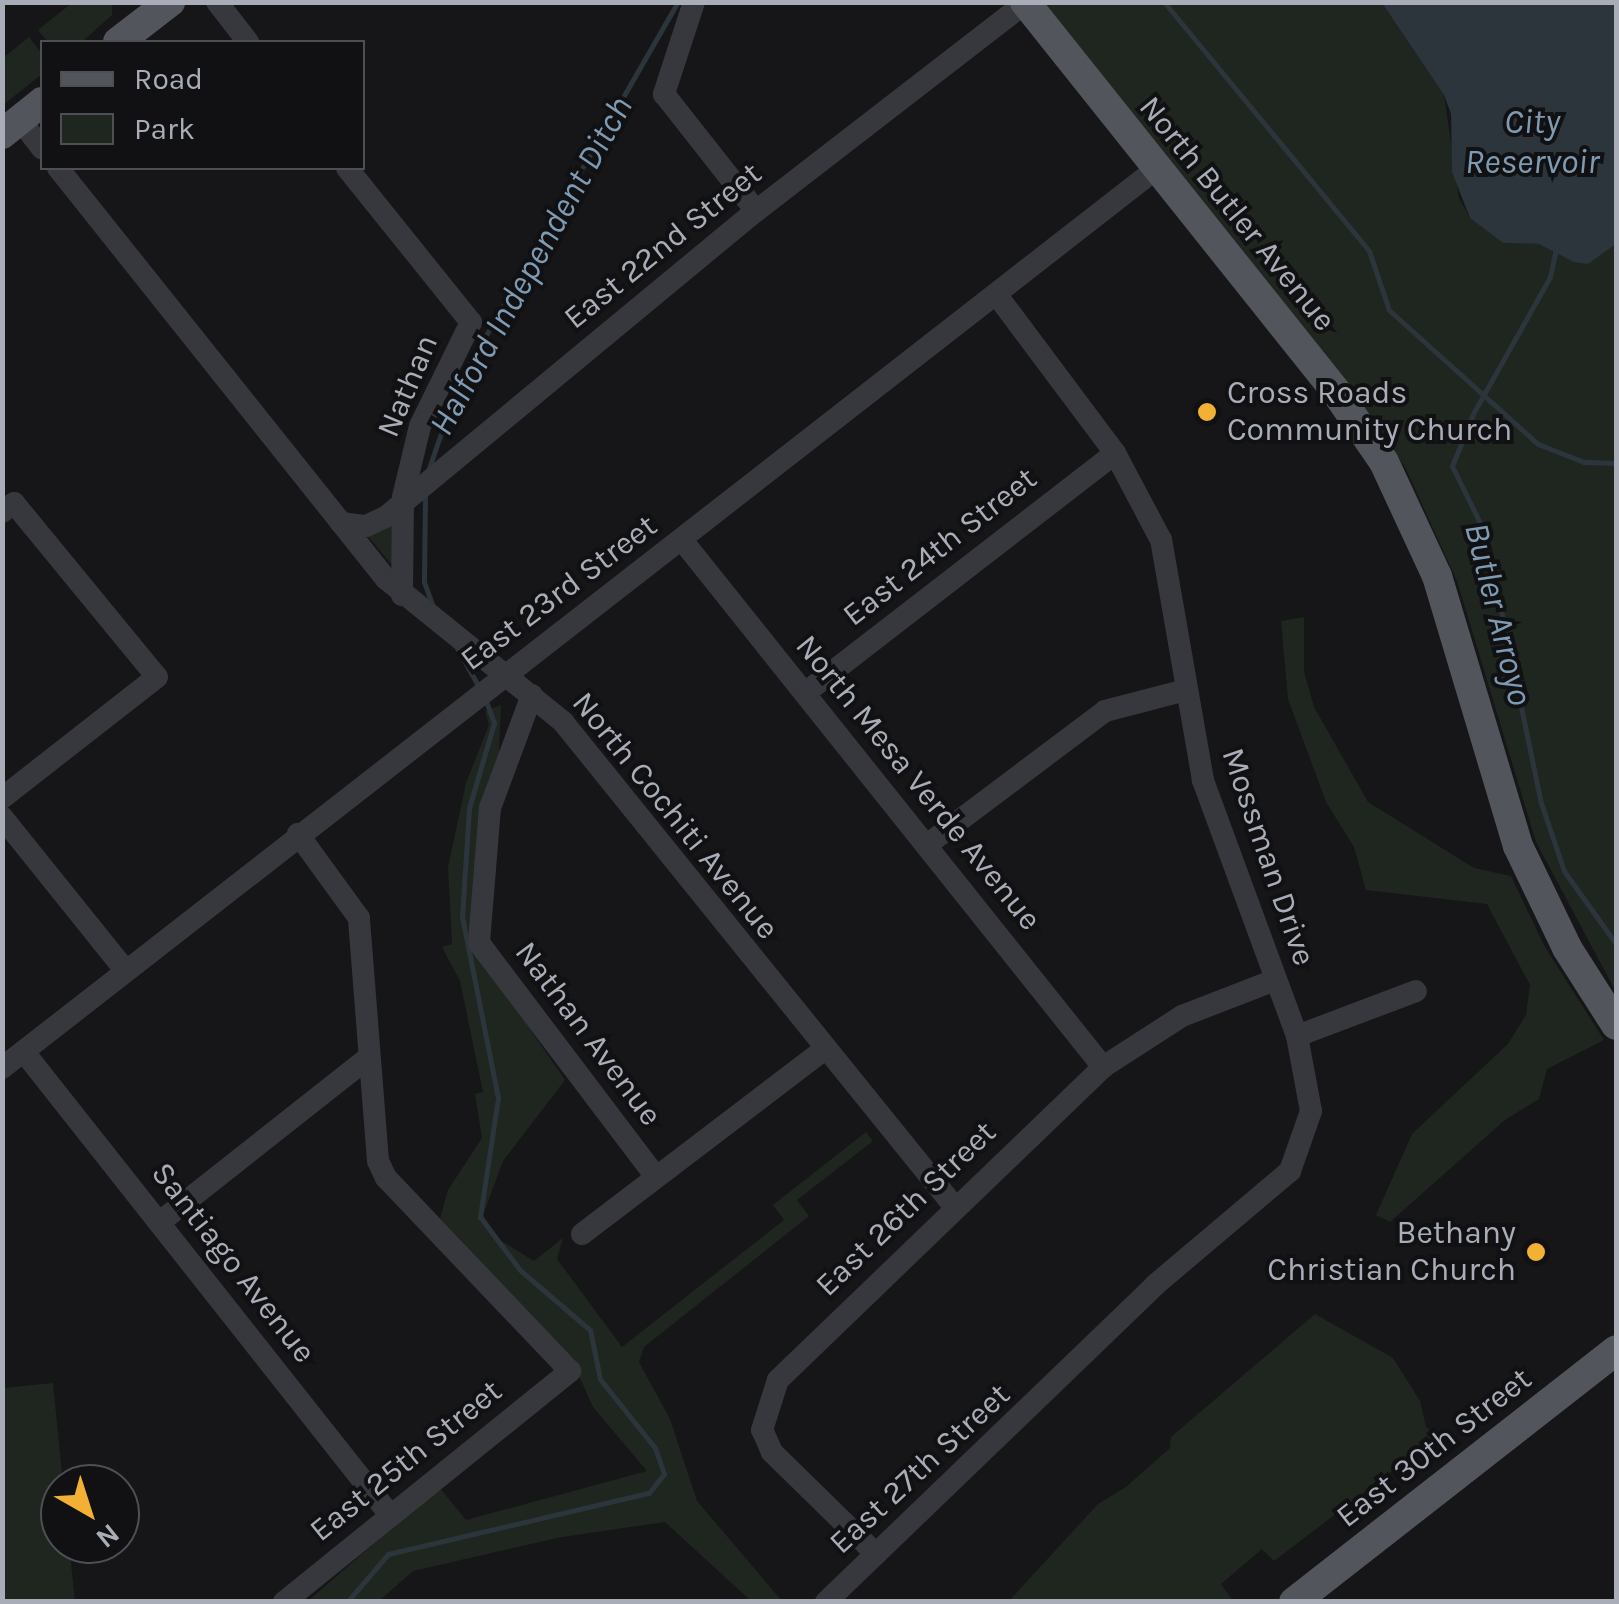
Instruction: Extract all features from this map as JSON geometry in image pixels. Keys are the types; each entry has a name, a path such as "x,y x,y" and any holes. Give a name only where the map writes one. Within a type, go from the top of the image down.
{"main road":[{"name":"North Butler Avenue","path":"1025,3 1336,392 1390,472 1446,603 1518,846 1560,936 1616,1026"},
{"path":"120,40 149,8"},
{"name":"East 30th Street","path":"1294,1602 1616,1350"}],"street":[{"path":"217,2 246,40"},
{"path":"694,2 664,94 756,211"},
{"name":"East 22nd Street","path":"341,523 366,526 387,516 403,497 756,211 1025,3"},
{"path":"22,119 40,145"},
{"name":"East 23rd Street","path":"2,1068 1156,169"},
{"name":"North Cochiti Avenue","path":"60,170 402,595 563,722 822,1050 952,1206"},
{"name":"Nathan","path":"349,170 471,322 420,426 403,497 402,595"},
{"name":"Mossman Drive","path":"997,295 1115,453 1161,540 1182,691 1203,780 1298,1036 1311,1111 1290,1170 1154,1286 1058,1384"},
{"name":"East 24th Street","path":"805,693 1115,453"},
{"path":"2,512 14,503 156,677 2,798"},
{"name":"North Mesa Verde Avenue","path":"682,540 1103,1066"},
{"path":"928,844 1104,712 1182,691"},
{"name":"Nathan Avenue","path":"532,695 490,808 479,943 656,1177"},
{"path":"2,817 126,970"},
{"path":"160,1222 368,1058 359,918 298,834"},
{"name":"East 26th Street","path":"876,1554 772,1452 762,1430 765,1404 778,1380 952,1206 1103,1066 1182,1016 1275,980"},
{"path":"1298,1036 1416,991"},
{"path":"582,1234 822,1050"},
{"name":"Santiago Avenue","path":"24,1052 390,1515"},
{"name":"East 25th Street","path":"284,1602 570,1372 386,1178 378,1161 368,1058"},
{"name":"East 27th Street","path":"826,1602 1058,1384"}],"green space":[{"path":"73,2 112,3 112,15 84,40 46,40 38,30"},
{"path":"1041,3 1382,3 1444,95 1459,198 1470,218 1503,243 1539,244 1588,264 1616,244 1616,992 1536,842 1457,581 1405,467 1349,386"},
{"path":"29,37 40,51 40,76 3,105 3,58"},
{"path":"392,524 392,565 367,535"},
{"path":"1304,617 1304,672 1314,707 1368,802 1474,868 1511,876 1545,947 1604,1040 1547,1069 1539,1099 1505,1120 1390,1222 1376,1215 1412,1134 1508,1044 1526,1015 1530,985 1487,904 1366,890 1354,847 1326,802 1288,699 1281,621"},
{"path":"501,705 499,754 483,796 472,945 565,1080 503,1161 483,1215 500,1240 534,1261 563,1238 557,1259 622,1347 784,1220 773,1205 866,1132 873,1141 797,1200 809,1216 644,1347 639,1362 670,1419 697,1501 782,1601 751,1601 665,1522 562,1537 413,1571 379,1601 307,1602 439,1487 466,1520 647,1471 593,1407 571,1358 440,1218 448,1190 482,1138 475,1094 483,1092 460,981 442,947 452,944 448,867 466,783 489,725 485,711"},
{"path":"1315,1314 1393,1358 1420,1401 1426,1427 1438,1436 1274,1561 1262,1549 1221,1584 1233,1601 1009,1601 1098,1504 1126,1487 1170,1448 1171,1437"},
{"path":"53,1383 61,1464 40,1464 40,1564 71,1564 75,1601 3,1601 3,1388"}],"water":[{"name":"City Reservoir","path":"1382,3 1616,3 1616,244 1588,264 1574,262 1539,244 1503,243 1470,218 1452,172 1451,114 1444,95"}],"waterway":[{"name":"Halford Independent Ditch","path":"428,471 458,384 678,2"},
{"name":"Halford Independent Ditch","path":"1164,2 1369,251 1389,310 1538,444 1584,462 1616,463"},
{"name":"Butler Arroyo","path":"1557,244 1550,277 1474,412 1452,466 1485,533 1541,803 1564,871 1616,944"},
{"name":"Halford Independent Ditch","path":"425,496 424,582 432,604"},
{"name":"Halford Independent Ditch","path":"457,648 479,687"},
{"name":"Halford Independent Ditch","path":"347,1602 388,1554 649,1493 664,1474 655,1448 600,1379 590,1330 520,1270 480,1217 498,1098 462,917 469,808 494,723 486,701"}],"place":[{"name":"Cross Roads Community Church","path":"1207,412"},
{"name":"Bethany Christian Church","path":"1536,1252"}]}
